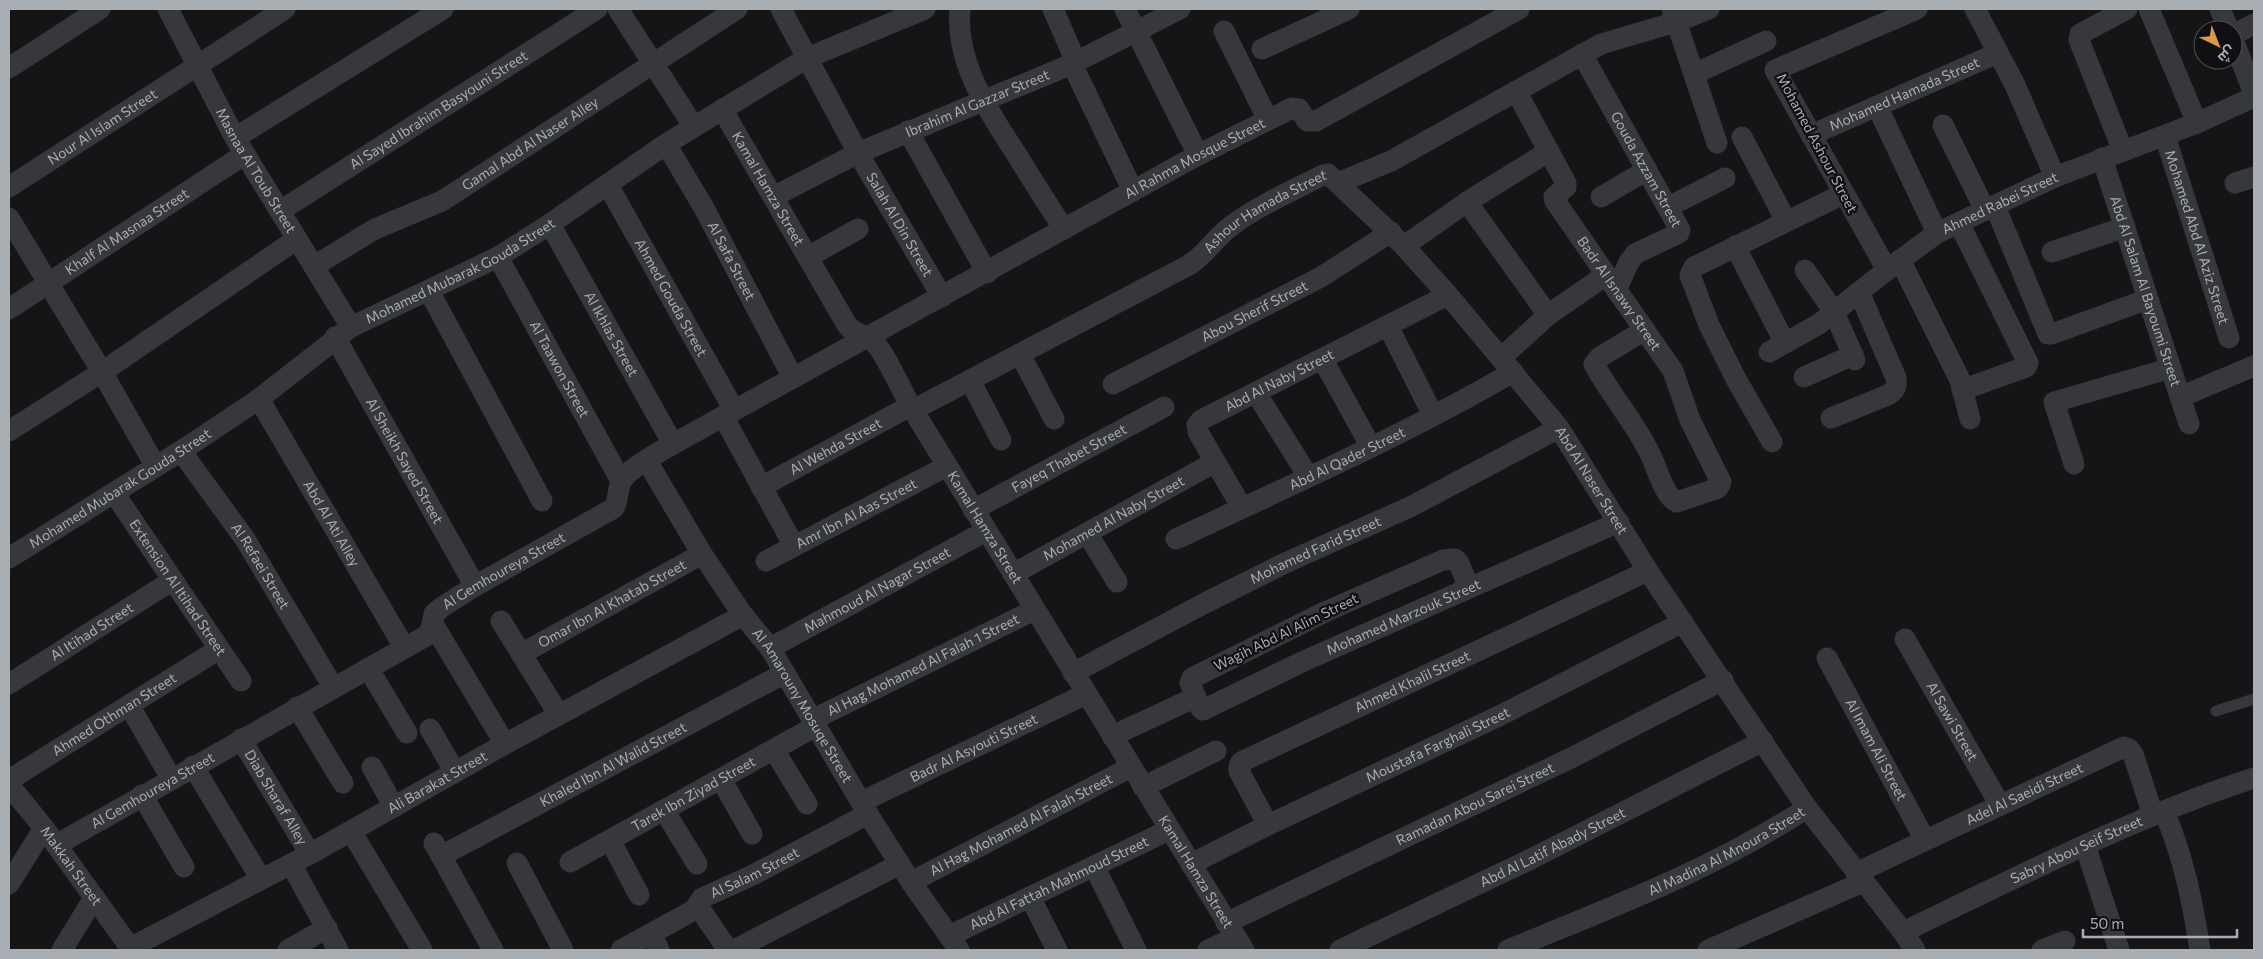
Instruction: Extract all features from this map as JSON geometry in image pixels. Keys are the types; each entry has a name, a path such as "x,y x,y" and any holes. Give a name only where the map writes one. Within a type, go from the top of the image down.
{"street":[{"path":"9,68 100,9"},
{"name":"Masnaa Al Toub Street","path":"168,9 196,66 240,146 314,266 343,332"},
{"name":"Nour Al Islam Street","path":"9,187 285,9"},
{"name":"Khalf Al Masnaa Street","path":"9,309 49,283 240,146 443,9"},
{"name":"Al Sayed Ibrahim Basyouni Street","path":"280,211 597,9"},
{"path":"618,9 694,127"},
{"name":"Gamal Abd Al Naser Alley","path":"314,266 375,229 442,201 737,9"},
{"name":"Salah Al Din Street","path":"781,9 858,153 942,296"},
{"path":"960,9 958,24 960,38 982,101 1064,229"},
{"path":"1053,9 1074,63 1133,191"},
{"path":"1125,9 1198,155"},
{"name":"Ibrahim Al Gazzar Street","path":"773,198 858,153 1074,63 1180,9"},
{"path":"1262,49 1349,9"},
{"name":"Al Rahma Mosque Street","path":"868,338 1198,155 1296,108 1307,121 1316,121 1519,9"},
{"name":"Ashour Hamada Street","path":"911,408 970,380 1189,265 1197,260 1216,238 1258,209 1323,175 1328,174 1338,182 1391,161 1600,44 1674,15 1709,9"},
{"name":"Mohamed Ashour Street","path":"1917,9 1775,70 1843,194 1893,265 1955,369 1970,419"},
{"path":"2123,151 2079,40 2080,34 2087,29 2127,9"},
{"path":"2149,9 2197,123"},
{"path":"1979,10 2014,83 2055,177"},
{"name":"Mohamed Mubarak Gouda Street","path":"9,558 156,467 259,399 343,332 498,257 608,185 666,144 808,58 913,11"},
{"path":"1674,15 1717,143"},
{"path":"1224,31 1268,120"},
{"path":"1694,74 1766,41"},
{"name":"Mohamed Hamada Street","path":"1811,135 1998,53"},
{"name":"Gouda Azzam Street","path":"1582,54 1668,207 1680,232 1635,254 1611,282"},
{"path":"2243,66 2254,96"},
{"name":"Badr Al Isnawy Street","path":"1516,91 1566,183 1566,187 1554,197 1555,202 1645,330 1676,377 1690,420 1721,482 1718,488 1677,502 1672,500 1640,435 1594,364 1600,358 1645,330"},
{"name":"Ahmed Rabei Street","path":"1735,246 1777,347 1819,324 1893,265 1937,233 2055,177 2197,123 2254,96"},
{"path":"1877,106 1937,233"},
{"name":"Kamal Hamza Street","path":"722,109 847,325 856,334 868,338 878,347 911,408 1235,937"},
{"path":"1943,125 1990,208 2048,334 2148,299"},
{"path":"908,131 987,273"},
{"name":"Mohamed Abd Al Aziz Street","path":"2165,136 2229,338"},
{"path":"1742,137 1786,221"},
{"name":"Al Safa Street","path":"666,144 704,208 794,378"},
{"name":"Abou Sherif Street","path":"1113,384 1398,239 1467,202 1549,151"},
{"name":"Abd Al Salam Al Bayoumi Street","path":"2102,158 2189,424"},
{"path":"1601,197 1647,170"},
{"path":"1668,207 1725,178"},
{"name":"Abd Al Naser Street","path":"1338,182 1398,239 1448,295 1559,428 1648,571 1764,741 1807,808"},
{"name":"Ahmed Gouda Street","path":"608,185 728,413 761,487 794,546"},
{"path":"1772,442 1736,379 1709,325 1690,275 1694,266 1843,194"},
{"path":"1467,202 1548,315"},
{"path":"9,218 102,372 156,467"},
{"path":"1959,222 2028,363 2026,367 1962,390"},
{"name":"Al Ikhlas Street","path":"550,224 673,444"},
{"path":"2052,252 2125,227"},
{"path":"808,257 858,229"},
{"path":"9,431 102,372 297,239"},
{"name":"Al Taawon Street","path":"498,257 621,481"},
{"path":"1804,377 1854,357 1834,312 1805,270"},
{"name":"Abd Al Qader Street","path":"1176,539 1433,415 1507,365 1548,315 1580,295 1611,282"},
{"path":"429,290 542,501"},
{"path":"1831,418 1888,396 1894,392 1897,386 1896,378 1858,292"},
{"name":"Abd Al Naby Street","path":"1242,508 1198,432 1199,422 1448,295"},
{"path":"1388,326 1433,415"},
{"name":"Al Sheikh Sayed Street","path":"343,332 474,586"},
{"path":"621,481 628,473 673,444 868,338"},
{"path":"1020,354 1054,419"},
{"path":"1323,360 1370,447"},
{"path":"2180,397 2254,366"},
{"path":"2074,464 2054,402 2171,368"},
{"path":"970,380 1001,440"},
{"path":"1256,393 1308,476"},
{"name":"Abd Al Ati Alley","path":"259,399 404,647"},
{"name":"Fayeq Thabet Street","path":"973,510 1164,407"},
{"name":"Al Wehda Street","path":"761,487 911,408"},
{"name":"Mohamed Farid Street","path":"1073,673 1215,597 1410,507 1559,428"},
{"name":"Al Refaei Street","path":"181,451 244,539 333,687"},
{"name":"Al Amarouny Mosuqe Street","path":"647,461 702,554 743,615 770,648 865,808 951,945"},
{"name":"Mohamed Al Naby Street","path":"1013,574 1215,462"},
{"name":"Amr Ibn Al Aas Street","path":"766,561 947,466"},
{"name":"Al Gemhoureya Street","path":"50,836 142,795 426,636 433,624 434,614 438,610 474,586 614,508 619,496 621,481"},
{"name":"Extension Al Itihad Street","path":"114,493 241,681"},
{"name":"Mohamed Marzouk Street","path":"1196,697 1203,710 1304,661 1619,522"},
{"name":"Mahmoud Al Nagar Street","path":"770,648 986,531"},
{"path":"1087,533 1117,582"},
{"name":"Omar Ibn Al Khatab Street","path":"521,654 702,554"},
{"name":"Wagih Abd Al Alim Street","path":"1196,697 1190,683 1193,678 1326,611 1443,560 1455,559 1459,563 1469,588"},
{"name":"Ahmed Khalil Street","path":"1268,825 1239,771 1238,766 1241,762 1648,571"},
{"name":"Al Itihad Street","path":"9,684 173,580"},
{"name":"Al Hag Mohamed Al Falah 1 Street","path":"814,723 1034,610"},
{"name":"Ali Barakat Street","path":"131,949 310,854 505,744 743,615"},
{"path":"501,621 559,715"},
{"name":"Moustafa Farghali Street","path":"1191,864 1268,825 1500,716 1683,622"},
{"path":"433,624 505,744"},
{"name":"Al Sawi Street","path":"1905,638 2000,805"},
{"name":"Ahmed Othman Street","path":"9,780 219,649"},
{"name":"Al Imam Ali Street","path":"1826,658 1925,840"},
{"path":"368,668 407,733"},
{"name":"Khaled Ibn Al Walid Street","path":"493,950 437,849 785,673"},
{"name":"Ramadan Abou Sarei Street","path":"1208,950 1723,680"},
{"name":"Badr Al Asyouti Street","path":"865,808 1086,694"},
{"path":"1112,736 1196,697"},
{"path":"129,705 171,778"},
{"path":"298,707 343,783"},
{"name":"Tarek Ibn Ziyad Street","path":"570,862 774,750 814,723"},
{"path":"430,729 455,772"},
{"name":"Diab Sharaf Alley","path":"241,739 310,854"},
{"name":"Abd Al Latif Abady Street","path":"1340,950 1530,859 1764,741"},
{"name":"Adel Al Saeidi Street","path":"1708,950 1860,878 1925,840 2124,747 2130,749 2133,754 2158,813"},
{"path":"774,750 807,804"},
{"path":"1143,787 1216,751"},
{"path":"193,766 261,879"},
{"path":"372,767 394,807"},
{"name":"Al Hag Mohamed Al Falah Street","path":"734,950 1131,768"},
{"name":"Sabry Abou Seif Street","path":"1906,944 2085,845 2158,813 2254,778"},
{"path":"721,779 752,834"},
{"name":"Makkah Street","path":"9,785 50,836 131,949"},
{"path":"142,795 184,867"},
{"name":"Al Salam Street","path":"621,950 656,942 694,910 702,898 753,875 865,808"},
{"name":"Al Madina Al Mnoura Street","path":"1508,950 1692,874 1770,832 1807,808 1860,878 1906,944"},
{"path":"664,810 697,864"},
{"path":"2158,813 2185,868 2192,897 2200,950"},
{"name":"Abd Al Fattah Mahmoud Street","path":"951,945 1030,897 1169,830"},
{"path":"351,831 422,950"},
{"path":"9,884 50,836"},
{"path":"610,840 640,895"},
{"path":"2085,845 2119,950"},
{"path":"517,863 562,950"},
{"path":"291,864 338,950"},
{"path":"1094,866 1136,950"},
{"path":"1030,897 1057,950"},
{"path":"62,950 94,898"},
{"path":"698,906 728,950"},
{"path":"288,950 327,928"},
{"path":"2042,950 2065,941"}],"lane":[{"path":"2216,711 2254,699"}]}
